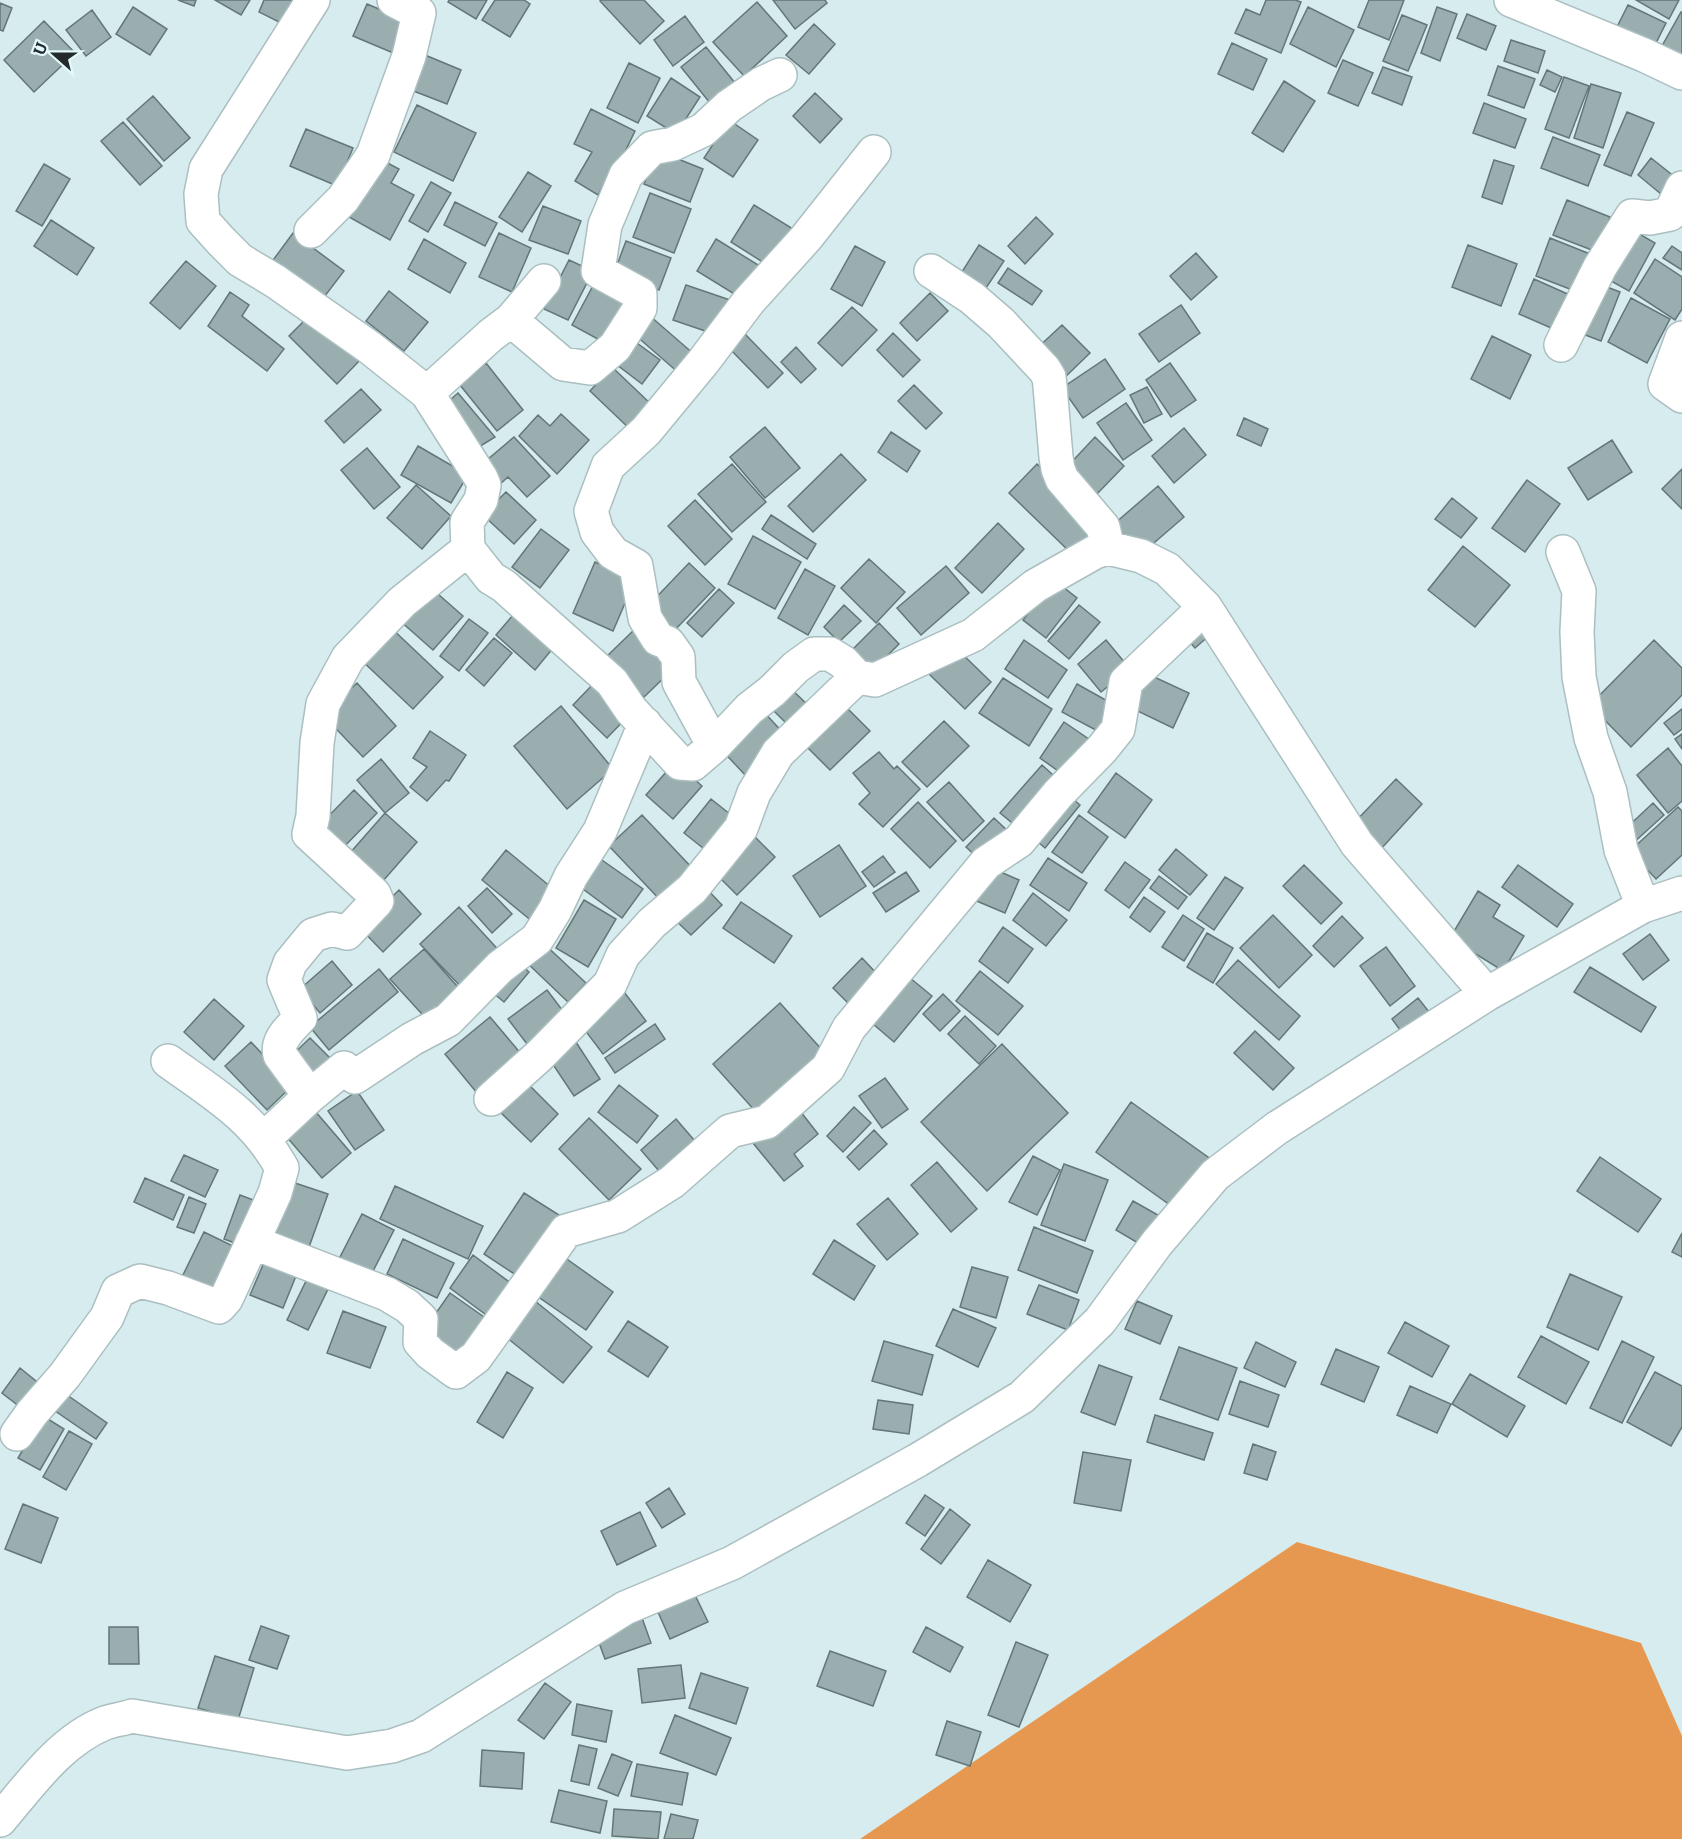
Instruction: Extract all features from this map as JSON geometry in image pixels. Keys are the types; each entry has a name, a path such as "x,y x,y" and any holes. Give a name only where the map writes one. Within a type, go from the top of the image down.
{"street":[{"path":"313,0 206,169 201,194 203,220 240,260 275,281 369,347 427,393 484,485 481,500 466,522 468,549 491,578 504,586 612,682 631,710 680,763 693,764 714,746 749,709 772,692 796,667 814,654 830,654 857,677 876,680 973,635 1042,581 1095,552 1108,548 1141,556 1167,569 1205,607 1356,844 1487,994"},
{"path":"311,231 343,199 373,155 389,112 409,56 419,14 394,0"},
{"path":"1511,0 1546,6 1682,73"},
{"path":"511,321 563,364 591,368 615,347 640,308 640,294 598,271 605,225 626,175 652,148 673,144 703,130 729,106 761,84 780,75"},
{"path":"714,746 679,682 678,657 668,643 658,639 645,618 636,566 613,553 597,532 591,511 608,466 646,431 749,302 806,238 874,153"},
{"path":"1561,345 1600,267 1632,216 1650,218 1670,214 1682,189"},
{"path":"931,271 972,298 1001,323 1044,369 1050,386 1058,469 1062,479 1103,527 1108,548"},
{"path":"427,393 511,321 544,281"},
{"path":"1682,338 1665,384 1682,396"},
{"path":"310,1096 280,1055 279,1048 286,1033 300,1018 284,980 290,963 313,935 332,928 347,933 377,901 374,894 309,834 313,816 317,743 323,704 348,658 402,602 468,549"},
{"path":"1563,552 1579,591 1577,632 1579,677 1591,738 1610,792 1622,850 1643,906"},
{"path":"252,1242 387,1294 407,1306 421,1319 420,1342 430,1353 456,1372 476,1357 566,1232 618,1216 672,1182 730,1131 767,1122 828,1068 849,1028 986,863 1019,841 1058,794 1102,749 1118,729 1126,682 1205,607"},
{"path":"491,1099 610,984 623,955 652,923 692,889 741,828 754,793 778,753 857,677"},
{"path":"264,1139 344,1068 355,1077 412,1039 447,1020 500,968 537,939 555,910 571,876 600,831 645,724"},
{"path":"0,1820 43,1767 69,1746 106,1723 132,1716 347,1753 392,1746 421,1736 625,1608 732,1563 918,1460 1022,1397 1100,1321 1157,1243 1215,1175 1277,1128 1487,994 1643,906 1682,892"},
{"path":"17,1434 65,1375 107,1317 118,1291 140,1281 168,1288 219,1307 226,1299 275,1193 282,1168 264,1139 244,1117 168,1062"}],"shaded area":[{"path":"1297,1542 1641,1643 1682,1736 1682,1839 860,1839"}],"building":[{"path":"178,0 196,0 194,6"},
{"path":"215,0 250,0 241,15"},
{"path":"264,0 305,0 291,28 259,12"},
{"path":"449,0 487,0 476,19 448,2"},
{"path":"495,0 524,0 530,4 510,37 482,20"},
{"path":"601,0 644,0 664,21 640,44"},
{"path":"773,0 825,0 827,3 795,29"},
{"path":"1266,0 1301,2 1281,53 1235,33 1246,9 1260,15"},
{"path":"1369,0 1404,0 1389,40 1358,27"},
{"path":"1636,0 1679,0 1669,19"},
{"path":"757,2 787,36 744,76 713,42"},
{"path":"0,3 12,8 3,31 0,30"},
{"path":"367,4 412,23 398,55 353,36"},
{"path":"1628,5 1666,23 1654,47 1616,29"},
{"path":"133,7 167,29 150,55 116,34"},
{"path":"1308,7 1354,30 1336,67 1290,44"},
{"path":"1437,7 1457,14 1440,61 1421,53"},
{"path":"92,10 111,37 86,56 66,30"},
{"path":"1682,12 1682,57 1662,46"},
{"path":"1467,14 1496,26 1486,50 1457,38"},
{"path":"1402,15 1427,25 1408,71 1383,61"},
{"path":"685,16 704,42 673,66 654,40"},
{"path":"44,21 75,53 34,92 4,60"},
{"path":"814,24 835,44 809,74 786,55"},
{"path":"1511,40 1545,51 1538,73 1504,61"},
{"path":"1232,43 1267,59 1253,90 1218,74"},
{"path":"706,47 735,83 710,103 681,67"},
{"path":"425,55 461,70 447,104 411,90"},
{"path":"1343,60 1373,73 1358,106 1328,93"},
{"path":"629,63 660,78 638,123 607,108"},
{"path":"1498,66 1535,79 1524,108 1488,95"},
{"path":"1383,67 1412,77 1402,105 1372,93"},
{"path":"1547,70 1562,77 1555,92 1540,85"},
{"path":"1564,77 1589,86 1569,138 1545,129"},
{"path":"671,78 700,97 676,134 647,116"},
{"path":"1284,81 1315,101 1283,152 1252,133"},
{"path":"1591,84 1621,93 1603,148 1574,138"},
{"path":"815,93 842,119 820,143 793,116"},
{"path":"153,96 190,138 164,161 127,119"},
{"path":"1484,103 1526,119 1515,148 1473,133"},
{"path":"417,105 476,133 453,181 394,152"},
{"path":"591,109 635,131 618,166 615,165 598,195 575,181 592,152 574,144"},
{"path":"1627,112 1654,123 1631,176 1604,165"},
{"path":"729,120 758,140 733,177 704,158"},
{"path":"123,122 162,166 140,185 101,141"},
{"path":"306,129 353,148 337,186 290,166"},
{"path":"1553,137 1600,155 1588,186 1541,168"},
{"path":"658,151 703,169 690,202 644,184"},
{"path":"1651,158 1681,182 1667,199 1638,175"},
{"path":"380,159 399,169 391,183 414,195 390,240 349,217"},
{"path":"1494,160 1514,166 1502,204 1482,197"},
{"path":"44,164 70,179 42,226 16,211"},
{"path":"528,172 551,186 522,232 499,217"},
{"path":"431,182 451,193 428,232 409,221"},
{"path":"650,193 691,209 674,253 633,237"},
{"path":"1567,200 1610,217 1597,252 1553,235"},
{"path":"455,202 497,223 485,246 444,225"},
{"path":"754,205 793,229 769,266 731,242"},
{"path":"543,206 581,221 568,254 529,240"},
{"path":"1036,217 1053,234 1025,264 1008,246"},
{"path":"51,220 94,248 77,275 34,246"},
{"path":"1629,228 1655,243 1629,291 1602,276"},
{"path":"293,233 344,271 318,305 268,267"},
{"path":"499,233 531,248 512,292 479,277"},
{"path":"1550,238 1590,254 1575,291 1536,276"},
{"path":"424,239 466,263 450,293 408,269"},
{"path":"716,239 763,268 744,300 697,271"},
{"path":"626,241 671,258 659,290 614,273"},
{"path":"979,245 1004,261 984,291 960,275"},
{"path":"1468,245 1517,264 1501,306 1452,287"},
{"path":"855,246 885,262 862,306 831,289"},
{"path":"1672,246 1682,253 1682,270 1663,258"},
{"path":"1196,253 1217,277 1191,300 1170,276"},
{"path":"1655,259 1682,277 1682,309 1675,320 1634,293"},
{"path":"569,260 593,271 568,320 544,309"},
{"path":"186,261 216,286 180,329 150,303"},
{"path":"1008,268 1042,291 1032,305 998,283"},
{"path":"1534,279 1572,296 1558,331 1519,314"},
{"path":"595,282 628,300 605,343 572,325"},
{"path":"1594,282 1620,292 1601,341 1575,331"},
{"path":"686,285 730,300 717,335 673,320"},
{"path":"389,291 428,322 404,351 366,321"},
{"path":"230,292 249,305 242,316 284,349 267,371 208,326"},
{"path":"930,293 948,311 917,341 900,323"},
{"path":"1631,298 1670,319 1647,363 1608,342"},
{"path":"1181,305 1200,333 1159,362 1139,334"},
{"path":"852,307 877,330 842,366 818,343"},
{"path":"314,311 361,359 337,384 289,336"},
{"path":"650,316 695,355 680,374 634,334"},
{"path":"1062,325 1090,353 1061,381 1033,352"},
{"path":"744,333 783,373 768,388 729,348"},
{"path":"893,333 920,360 903,377 877,350"},
{"path":"1492,336 1531,355 1510,399 1471,379"},
{"path":"630,338 660,360 642,384 612,361"},
{"path":"796,347 816,369 801,383 781,362"},
{"path":"1105,359 1125,389 1083,418 1062,388"},
{"path":"486,363 523,410 497,431 460,385"},
{"path":"1170,363 1196,400 1171,417 1146,380"},
{"path":"612,367 655,408 633,432 590,391"},
{"path":"914,385 942,413 926,429 898,401"},
{"path":"1147,387 1162,414 1144,423 1130,395"},
{"path":"361,389 381,410 344,443 325,421"},
{"path":"458,393 495,437 474,450 442,407"},
{"path":"1126,403 1152,440 1123,460 1097,423"},
{"path":"561,414 589,440 557,474 519,436 538,415 550,426"},
{"path":"1244,418 1268,429 1261,446 1237,435"},
{"path":"765,427 800,468 765,498 730,457"},
{"path":"1184,428 1206,455 1174,483 1152,456"},
{"path":"891,432 920,451 907,472 878,452"},
{"path":"514,437 550,476 527,497 508,477 499,485 481,465"},
{"path":"1095,437 1124,466 1096,495 1067,467"},
{"path":"1612,440 1632,472 1588,500 1568,468"},
{"path":"418,446 468,475 451,503 401,475"},
{"path":"367,448 400,487 374,509 341,470"},
{"path":"841,454 866,480 813,532 788,506"},
{"path":"732,464 766,502 732,532 698,494"},
{"path":"1037,464 1100,525 1072,554 1009,493"},
{"path":"1682,469 1682,509 1662,489"},
{"path":"1527,480 1560,504 1525,552 1492,528"},
{"path":"416,485 451,516 422,549 387,518"},
{"path":"1158,486 1184,517 1140,555 1114,524"},
{"path":"506,492 536,520 514,544 483,515"},
{"path":"1452,498 1477,518 1461,538 1435,519"},
{"path":"695,500 732,539 705,565 668,526"},
{"path":"771,515 816,544 807,559 762,529"},
{"path":"998,523 1024,549 982,593 955,568"},
{"path":"541,529 569,550 540,588 512,567"},
{"path":"753,536 801,562 775,609 728,584"},
{"path":"1463,546 1510,585 1475,627 1428,590"},
{"path":"869,559 905,592 876,623 841,588"},
{"path":"595,562 635,580 613,631 573,613"},
{"path":"689,563 715,588 674,631 648,606"},
{"path":"946,566 969,593 921,635 897,608"},
{"path":"805,569 835,586 808,635 778,618"},
{"path":"1054,580 1077,598 1046,638 1023,620"},
{"path":"430,587 463,616 433,650 399,620"},
{"path":"719,589 734,603 702,637 687,623"},
{"path":"844,605 861,621 839,642 824,627"},
{"path":"1079,605 1100,622 1069,659 1048,641"},
{"path":"519,608 558,642 535,670 496,635"},
{"path":"469,619 488,633 459,671 440,656"},
{"path":"879,623 899,644 869,674 849,653"},
{"path":"388,625 443,677 413,709 358,657"},
{"path":"1218,628 1195,648 1183,634"},
{"path":"634,630 673,669 644,697 605,658"},
{"path":"494,638 512,653 484,686 466,670"},
{"path":"1024,640 1067,670 1048,698 1005,669"},
{"path":"1106,640 1130,669 1101,692 1078,664"},
{"path":"1654,640 1682,668 1682,695 1631,747 1590,705"},
{"path":"955,647 991,682 965,709 929,674"},
{"path":"1139,670 1189,693 1173,728 1123,704"},
{"path":"1003,678 1052,709 1029,746 979,713"},
{"path":"597,680 631,713 607,738 573,705"},
{"path":"784,682 815,712 795,732 765,702"},
{"path":"357,683 396,726 363,757 323,715"},
{"path":"1077,684 1120,708 1105,735 1062,712"},
{"path":"842,703 870,731 830,770 802,742"},
{"path":"561,706 613,769 567,809 514,746"},
{"path":"759,707 788,738 747,777 718,746"},
{"path":"1682,709 1682,729 1674,735 1664,723"},
{"path":"944,721 969,746 927,787 902,762"},
{"path":"1064,722 1093,742 1068,778 1040,758"},
{"path":"430,731 466,755 449,781 446,780 427,801 410,787 427,767 413,758"},
{"path":"1682,734 1682,749 1675,739"},
{"path":"1668,748 1682,766 1682,801 1668,813 1637,775"},
{"path":"879,752 894,769 897,766 920,789 883,827 859,804 870,793 853,773"},
{"path":"381,759 409,793 385,813 357,780"},
{"path":"675,762 702,786 673,819 646,795"},
{"path":"1042,765 1063,784 1022,831 1000,813"},
{"path":"1116,773 1152,800 1125,838 1088,812"},
{"path":"1396,779 1422,804 1380,850 1353,824"},
{"path":"949,782 984,821 963,841 927,802"},
{"path":"354,790 377,813 336,855 313,832"},
{"path":"1066,793 1080,805 1045,848 1031,836"},
{"path":"711,799 740,822 713,856 684,833"},
{"path":"918,802 956,841 930,868 891,829"},
{"path":"1653,803 1664,815 1631,845 1621,833"},
{"path":"1678,807 1682,811 1682,855 1656,879 1630,851"},
{"path":"385,813 417,842 376,889 343,861"},
{"path":"642,815 695,871 662,902 609,846"},
{"path":"1079,815 1108,837 1082,873 1052,852"},
{"path":"994,818 1011,834 983,863 966,847"},
{"path":"749,831 775,857 737,895 711,869"},
{"path":"839,845 866,886 820,917 793,876"},
{"path":"1176,849 1207,875 1190,895 1159,870"},
{"path":"506,850 557,892 533,922 482,880"},
{"path":"883,856 895,872 874,887 862,872"},
{"path":"599,858 643,889 622,918 579,886"},
{"path":"1048,858 1087,883 1069,911 1030,885"},
{"path":"1125,862 1150,880 1129,908 1105,890"},
{"path":"1304,865 1342,903 1321,924 1283,886"},
{"path":"1518,865 1573,904 1557,927 1502,887"},
{"path":"987,866 1019,880 1005,913 972,899"},
{"path":"906,872 919,891 886,912 873,893"},
{"path":"1159,876 1187,897 1178,909 1150,888"},
{"path":"1225,877 1243,888 1214,930 1197,918"},
{"path":"703,885 722,905 691,935 671,916"},
{"path":"487,888 512,914 492,933 468,906"},
{"path":"399,890 421,914 383,952 360,928"},
{"path":"1478,891 1500,905 1493,917 1524,936 1503,971 1450,938"},
{"path":"1033,893 1067,920 1046,946 1013,920"},
{"path":"1144,897 1165,912 1150,932 1130,917"},
{"path":"584,900 616,919 588,967 556,948"},
{"path":"741,902 792,936 774,963 723,928"},
{"path":"459,907 504,956 465,991 420,944"},
{"path":"1183,915 1204,929 1184,961 1162,947"},
{"path":"1273,915 1312,955 1279,988 1240,948"},
{"path":"1342,916 1363,938 1334,967 1313,946"},
{"path":"1003,927 1033,949 1008,983 979,961"},
{"path":"1207,933 1233,948 1213,983 1187,967"},
{"path":"1650,934 1669,960 1643,980 1623,954"},
{"path":"541,941 586,983 568,1002 523,959"},
{"path":"1386,947 1415,986 1390,1006 1360,966"},
{"path":"424,949 465,995 432,1025 390,979"},
{"path":"862,958 879,976 850,1005 833,988"},
{"path":"1238,960 1300,1016 1279,1040 1216,984"},
{"path":"332,961 352,985 320,1013 300,989"},
{"path":"518,962 529,972 504,1002 492,992"},
{"path":"1590,967 1656,1007 1641,1032 1574,992"},
{"path":"379,969 398,992 329,1050 310,1027"},
{"path":"980,971 1023,1006 998,1035 956,1001"},
{"path":"904,973 932,996 894,1042 866,1018"},
{"path":"547,990 566,1015 527,1044 508,1019"},
{"path":"624,992 646,1021 603,1054 581,1025"},
{"path":"943,994 960,1011 940,1031 923,1014"},
{"path":"1418,998 1430,1013 1403,1034 1392,1019"},
{"path":"214,999 244,1026 214,1060 184,1032"},
{"path":"780,1003 823,1051 756,1112 713,1064"},
{"path":"965,1016 996,1046 979,1064 948,1034"},
{"path":"490,1017 522,1055 477,1093 445,1054"},
{"path":"655,1024 665,1039 615,1073 605,1058"},
{"path":"1255,1031 1294,1068 1273,1090 1234,1053"},
{"path":"572,1036 600,1079 574,1096 546,1054"},
{"path":"310,1038 339,1067 314,1090 286,1061"},
{"path":"251,1042 292,1086 267,1110 225,1066"},
{"path":"1002,1044 1068,1113 987,1191 921,1122"},
{"path":"885,1078 908,1109 882,1128 859,1096"},
{"path":"523,1079 558,1114 531,1142 496,1108"},
{"path":"619,1085 658,1116 637,1143 598,1112"},
{"path":"357,1091 384,1130 355,1150 328,1111"},
{"path":"1131,1102 1212,1160 1177,1210 1096,1152"},
{"path":"309,1104 351,1153 322,1178 280,1129"},
{"path":"797,1107 818,1134 794,1154 803,1166 784,1181 753,1143"},
{"path":"854,1107 871,1123 843,1152 827,1136"},
{"path":"589,1118 641,1169 609,1200 559,1149"},
{"path":"676,1119 694,1140 659,1171 641,1150"},
{"path":"874,1130 887,1144 859,1170 847,1157"},
{"path":"184,1155 218,1170 205,1197 171,1181"},
{"path":"1033,1156 1060,1170 1037,1215 1009,1202"},
{"path":"1600,1157 1661,1199 1638,1232 1577,1191"},
{"path":"937,1162 977,1209 951,1232 911,1185"},
{"path":"1064,1164 1108,1180 1085,1241 1041,1225"},
{"path":"145,1178 184,1195 173,1220 134,1202"},
{"path":"286,1180 328,1194 309,1247 267,1232"},
{"path":"395,1186 483,1226 468,1259 380,1219"},
{"path":"524,1193 559,1215 519,1277 484,1254"},
{"path":"240,1195 256,1201 240,1245 224,1239"},
{"path":"189,1197 206,1204 194,1233 177,1227"},
{"path":"888,1198 918,1234 887,1260 857,1224"},
{"path":"1133,1201 1165,1219 1148,1249 1116,1230"},
{"path":"362,1214 394,1230 369,1279 337,1263"},
{"path":"1034,1227 1093,1251 1077,1293 1018,1270"},
{"path":"204,1232 235,1247 213,1294 181,1279"},
{"path":"1682,1233 1682,1257 1672,1252"},
{"path":"403,1239 454,1263 437,1298 387,1274"},
{"path":"834,1240 875,1266 854,1300 813,1274"},
{"path":"473,1255 516,1287 493,1320 450,1288"},
{"path":"564,1257 613,1292 586,1330 537,1296"},
{"path":"266,1258 298,1271 283,1308 250,1295"},
{"path":"972,1267 1008,1277 996,1318 960,1307"},
{"path":"1570,1274 1622,1297 1598,1350 1547,1327"},
{"path":"309,1275 330,1285 308,1330 287,1320"},
{"path":"1039,1285 1079,1300 1068,1330 1027,1314"},
{"path":"450,1293 491,1322 463,1362 422,1333"},
{"path":"530,1297 592,1347 563,1383 501,1333"},
{"path":"1137,1301 1172,1316 1160,1344 1125,1329"},
{"path":"953,1309 996,1328 978,1367 936,1346"},
{"path":"343,1311 386,1327 370,1368 327,1353"},
{"path":"628,1321 668,1347 648,1377 608,1351"},
{"path":"1405,1322 1449,1346 1432,1377 1388,1353"},
{"path":"1541,1336 1589,1362 1566,1404 1518,1377"},
{"path":"884,1341 933,1355 922,1395 872,1381"},
{"path":"1622,1341 1654,1357 1622,1423 1590,1408"},
{"path":"1256,1342 1296,1362 1285,1387 1244,1368"},
{"path":"1179,1347 1237,1368 1218,1420 1160,1399"},
{"path":"1336,1349 1379,1367 1364,1402 1321,1384"},
{"path":"1099,1365 1132,1377 1115,1425 1081,1412"},
{"path":"20,1368 42,1386 24,1410 2,1393"},
{"path":"507,1372 533,1388 503,1438 477,1422"},
{"path":"1655,1372 1682,1386 1682,1427 1671,1446 1627,1422"},
{"path":"1470,1374 1525,1406 1507,1437 1452,1404"},
{"path":"1240,1381 1279,1395 1268,1427 1229,1414"},
{"path":"1410,1386 1451,1404 1437,1433 1397,1415"},
{"path":"60,1390 107,1423 96,1439 48,1406"},
{"path":"878,1400 913,1405 909,1434 873,1429"},
{"path":"1155,1415 1213,1433 1204,1460 1147,1442"},
{"path":"43,1416 64,1429 40,1470 18,1458"},
{"path":"69,1431 92,1444 66,1490 43,1477"},
{"path":"1253,1444 1276,1452 1267,1480 1244,1473"},
{"path":"1083,1452 1131,1460 1121,1511 1074,1503"},
{"path":"669,1488 685,1514 662,1528 646,1503"},
{"path":"925,1495 944,1508 925,1536 906,1523"},
{"path":"23,1504 58,1518 41,1563 5,1549"},
{"path":"950,1509 970,1525 941,1564 921,1549"},
{"path":"640,1512 656,1546 617,1565 601,1531"},
{"path":"988,1560 1031,1585 1010,1622 967,1597"},
{"path":"695,1595 708,1622 670,1639 658,1612"},
{"path":"641,1615 651,1643 605,1659 595,1632"},
{"path":"261,1626 289,1636 277,1669 249,1660"},
{"path":"109,1627 138,1627 139,1664 109,1664"},
{"path":"926,1627 963,1647 950,1672 913,1652"},
{"path":"1016,1642 1048,1655 1019,1727 988,1715"},
{"path":"830,1651 886,1671 873,1706 817,1686"},
{"path":"215,1656 254,1668 238,1720 198,1708"},
{"path":"681,1665 685,1698 642,1703 638,1669"},
{"path":"701,1673 748,1688 736,1724 689,1708"},
{"path":"545,1683 571,1702 544,1739 518,1720"},
{"path":"577,1704 612,1711 606,1742 572,1735"},
{"path":"675,1715 731,1738 716,1775 660,1753"},
{"path":"947,1721 981,1732 970,1766 936,1755"},
{"path":"579,1745 597,1749 589,1785 571,1781"},
{"path":"482,1750 524,1753 522,1789 480,1786"},
{"path":"612,1754 632,1762 618,1796 598,1788"},
{"path":"637,1764 688,1773 682,1805 631,1796"},
{"path":"559,1790 607,1801 600,1833 551,1822"},
{"path":"614,1809 661,1812 658,1839 612,1836"},
{"path":"671,1814 698,1820 693,1839 664,1839"}]}
